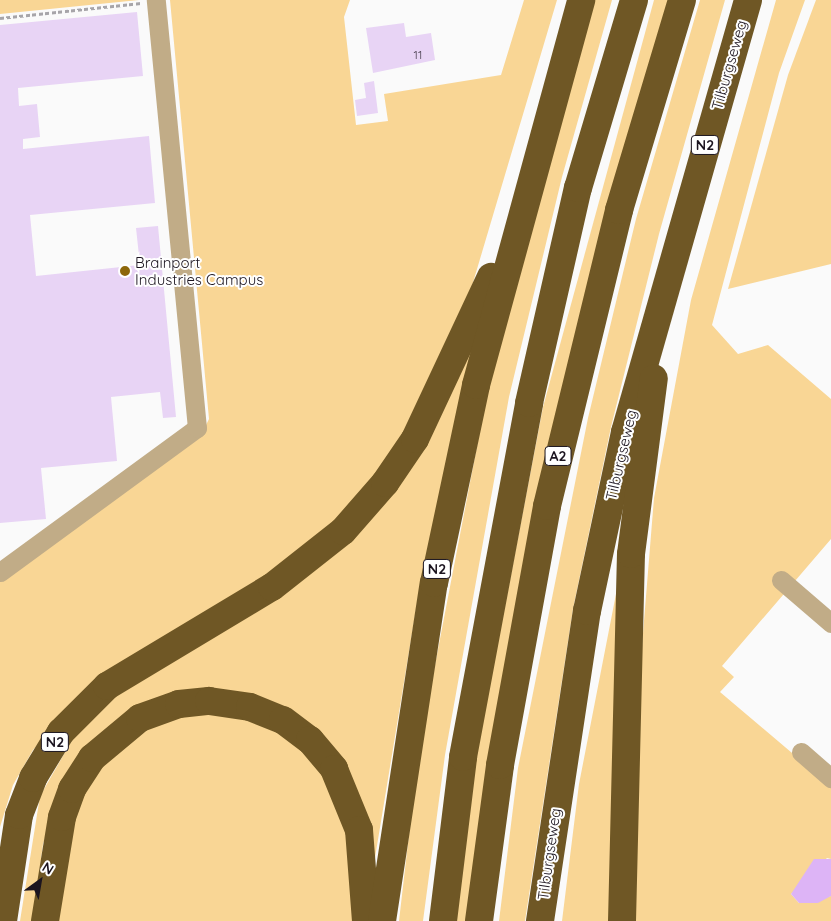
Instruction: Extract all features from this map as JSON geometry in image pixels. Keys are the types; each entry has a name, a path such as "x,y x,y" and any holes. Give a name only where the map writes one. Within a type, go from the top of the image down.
{"highway":[{"name":"N2","path":"382,921 434,583 476,385 518,221 581,0"},
{"path":"443,921 464,757 528,413 578,188 634,0"},
{"name":"A2","path":"479,921 500,765 547,506 617,220 682,0"},
{"name":"Tilburgseweg","path":"540,921 588,611 625,432 663,289 748,0"},
{"name":"N2","path":"2,921 19,815 33,778 61,732 80,709 126,672 294,572 370,502 433,408 518,221"},
{"name":"N2","path":"622,921 632,554 663,289"},
{"name":"N2","path":"45,921 62,817 84,768 110,738 140,718 179,704 209,701 250,707 283,720 310,740 334,769 359,830 366,921"}],"street":[{"path":"0,572 197,428 157,0"},
{"path":"781,580 831,623"},
{"path":"801,752 831,778"}],"path":[{"path":"0,18 157,0"}],"shaded area":[{"path":"0,0 139,0 0,14"},
{"path":"170,0 350,0 344,17 356,125 388,121 384,94 501,75 524,0 557,0 458,333 411,435 318,546 76,701 33,750 13,785 0,827 0,582 201,435 209,419"},
{"path":"595,0 612,0 562,177 509,397 445,755 423,921 399,921 419,748 488,389 546,166"},
{"path":"654,0 668,0 467,921 456,921 475,762 543,407"},
{"path":"700,0 725,0 659,234 611,427 573,609 525,921 499,921 518,768 588,418 636,219"},
{"path":"776,0 805,0 779,73 712,325 738,354 768,345 831,399 831,539 722,666 734,677 720,692 831,786 831,859 827,858 791,894 799,903 831,896 831,921 629,921 631,781 654,498 691,300"},
{"path":"816,0 831,0 831,264 728,289 788,75"},
{"path":"479,315 421,579 371,882 298,723 165,702 56,804 43,844 33,921 20,921 40,796 87,714 326,556"},
{"path":"630,522 618,617 609,921 562,921 579,784"},
{"path":"196,708 283,728 342,796 355,921 52,921 69,820 115,744"},
{"path":"814,859 831,859 831,896 818,903 799,903 791,894"}],"building":[{"name":"Brainport Industries Campus","path":"137,12 143,76 18,88 19,106 37,104 40,137 23,139 23,149 149,136 155,203 30,215 36,276 140,265 136,228 158,226 176,417 163,418 160,392 111,397 117,461 41,468 46,519 0,523 0,25"},
{"path":"404,23 406,37 431,33 435,60 373,73 366,28"},
{"path":"374,81 378,113 357,116 355,100 366,98 364,83"}],"place":[{"name":"Brainport Industries Campus","path":"125,271"}]}
